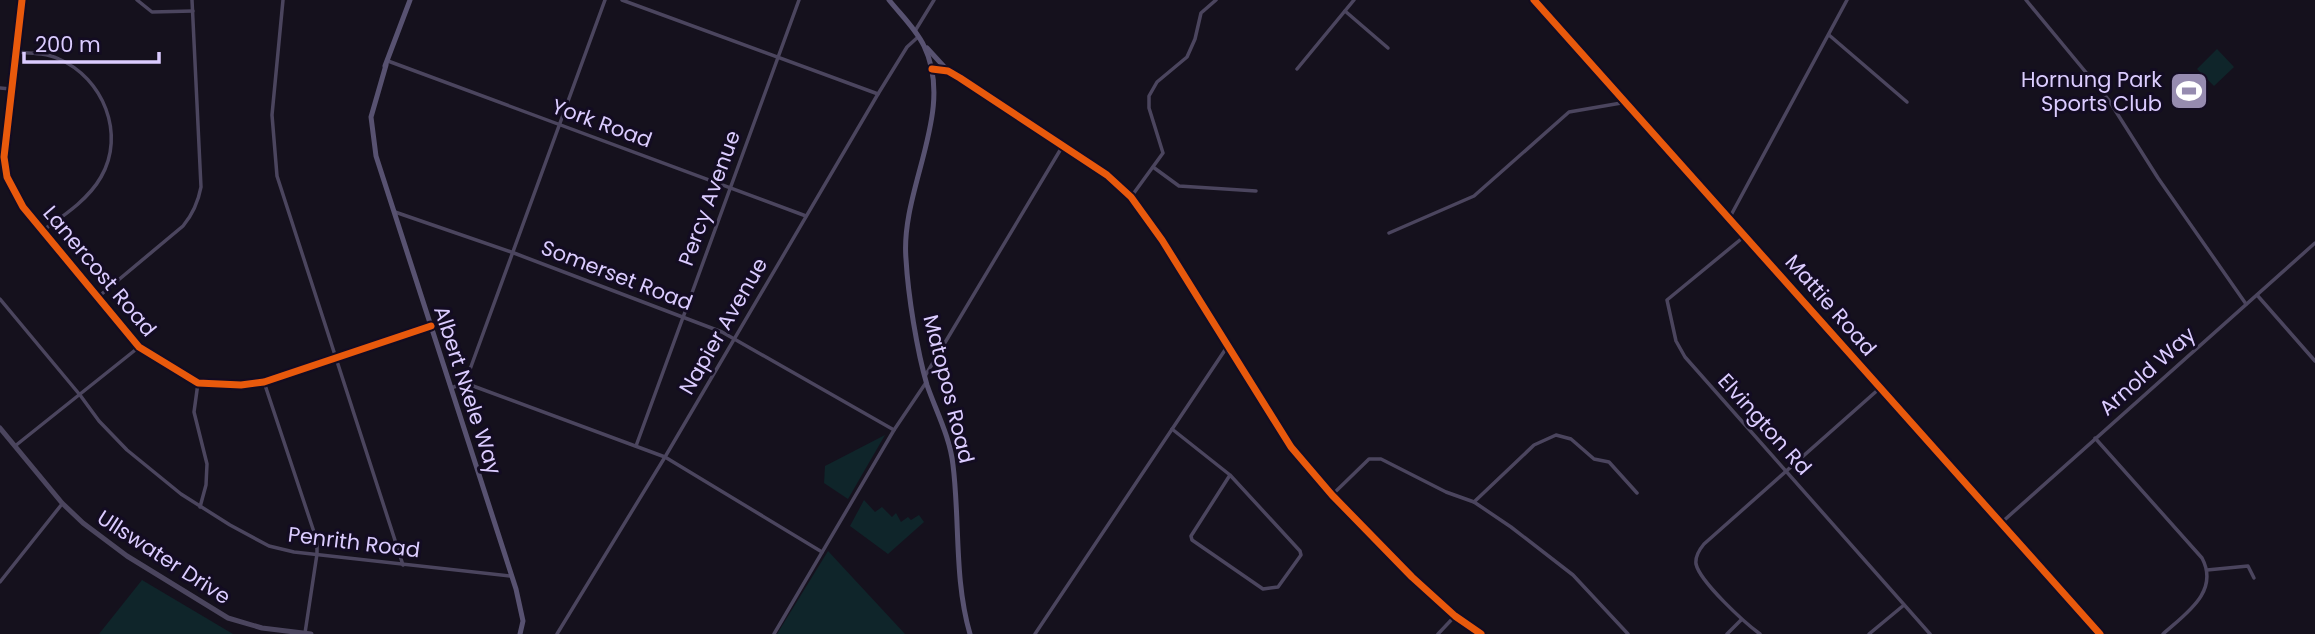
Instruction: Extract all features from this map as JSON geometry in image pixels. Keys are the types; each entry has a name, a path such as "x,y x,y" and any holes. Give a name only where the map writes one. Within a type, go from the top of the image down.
{"main road":[{"name":"Albert Nxele Way","path":"410,0 377,91 368,128 372,149 511,576 521,611 520,634"},
{"name":"Matopos Road","path":"889,0 924,45 932,69 933,112 908,213 905,232 906,259 926,379 953,462 960,579 970,634"},
{"path":"924,45 948,71"}],"street":[{"name":"Lanercost Road","path":"22,0 4,157 6,177 15,195 41,231 73,265 139,347 198,383 241,385 264,382 430,326"},
{"path":"137,0 152,12 193,11"},
{"path":"97,297 183,226 198,201 201,187 192,0"},
{"path":"283,0 272,115 277,176 402,565"},
{"path":"465,383 605,0"},
{"path":"622,0 878,94"},
{"name":"Percy Avenue","path":"636,446 799,0"},
{"name":"Napier Avenue","path":"557,634 878,94 917,34 934,0"},
{"path":"1131,197 1163,153 1149,108 1149,96 1157,82 1187,57 1195,39 1201,13 1216,0"},
{"path":"1297,69 1354,0"},
{"name":"Mattie Road","path":"1534,0 2100,634"},
{"path":"1730,217 1847,0"},
{"path":"2026,0 2108,99 2158,178 2246,304"},
{"path":"1345,11 1388,48"},
{"path":"1829,35 1907,102"},
{"path":"16,52 49,56 77,69 99,94 106,107 111,130 109,156 101,177 80,201 41,231"},
{"name":"York Road","path":"387,63 806,216"},
{"path":"932,69 948,71 1107,175 1131,197 1162,240 1291,447 1332,495 1412,577 1481,634"},
{"path":"0,88 11,89"},
{"path":"1389,233 1474,195 1569,112 1627,102"},
{"path":"774,634 1062,147"},
{"path":"1153,167 1179,186 1256,191"},
{"name":"Somerset Road","path":"393,211 683,316 734,340 894,430"},
{"name":"Elvington Rd","path":"1746,235 1667,300 1676,341 1685,357 1717,396 1788,471 1930,634"},
{"name":"Arnold Way","path":"2001,523 2315,243"},
{"path":"2257,295 2315,361"},
{"name":"Penrith Road","path":"0,299 99,421 127,450 181,494 269,546 402,565 511,576"},
{"path":"15,446 139,347"},
{"path":"1035,634 1227,347"},
{"path":"264,382 317,541 305,633"},
{"path":"198,383 194,412 207,464 206,485 200,506"},
{"path":"452,388 465,383 664,457 822,552"},
{"path":"1760,634 1741,620 1700,573 1696,557 1704,544 1881,388"},
{"name":"Ullswater Drive","path":"0,428 62,503 106,541 228,618 249,625 311,634"},
{"path":"1172,429 1230,475 1300,551 1301,555 1278,587 1263,589 1192,540 1191,536 1230,475"},
{"path":"0,440 6,435"},
{"path":"1474,502 1534,445 1556,435 1571,439 1594,459 1608,462 1637,494"},
{"path":"2095,438 2203,558 2207,582 2200,600 2163,634"},
{"path":"1332,495 1368,459 1374,457 1446,492 1474,502 1573,575 1628,634"},
{"path":"0,582 62,503"},
{"path":"2207,570 2248,566 2254,578"},
{"path":"1869,634 1904,605"},
{"path":"1438,634 1455,615"},
{"path":"1727,634 1741,620"}],"green space":[{"path":"2217,49 2234,67 2214,86 2197,69"},
{"path":"885,435 848,499 824,483 825,466"},
{"path":"864,500 875,512 882,507 892,517 896,513 901,522 908,517 911,520 919,515 924,522 888,554 850,526"},
{"path":"828,551 905,634 777,634"},
{"path":"142,580 233,634 99,634"}],"cycle path":[{"path":"22,0 4,157 7,177 23,207 139,347 198,383 241,385 264,382 431,326"},
{"path":"1534,0 2100,634"},
{"path":"932,69 948,71 960,78 1107,175 1131,197 1162,240 1291,447 1332,495 1412,577 1455,616 1481,634"}],"place":[{"name":"Hornung Park Sports Club","path":"2189,91"}]}
